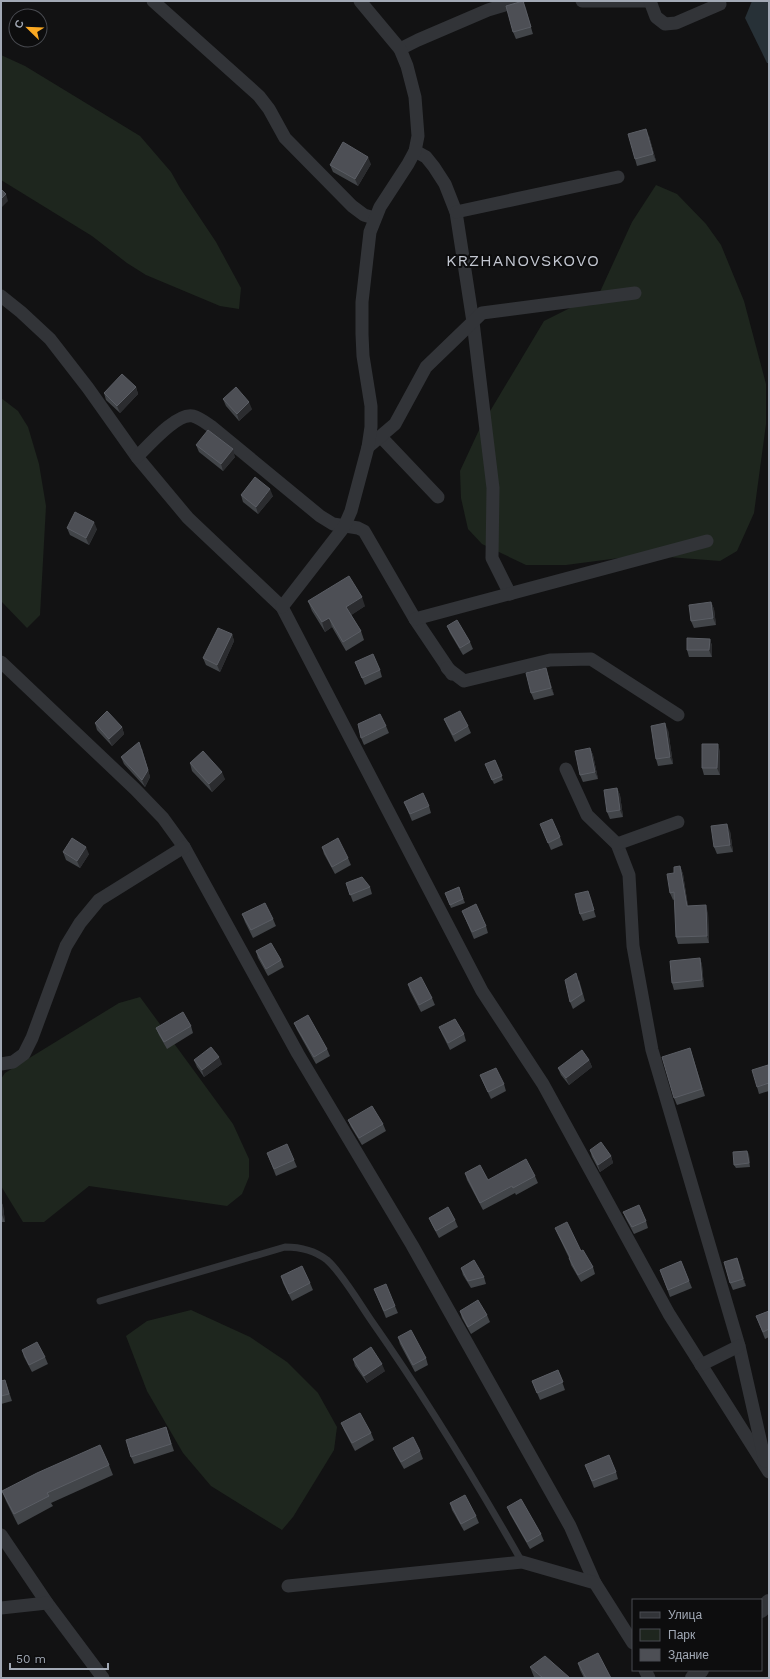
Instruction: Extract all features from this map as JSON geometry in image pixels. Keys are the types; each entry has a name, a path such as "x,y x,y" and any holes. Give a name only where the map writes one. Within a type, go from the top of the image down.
{"street":[{"path":"153,1 259,96 269,109 285,138 352,206 364,215 374,218"},
{"path":"282,606 344,527 351,511 368,447 371,427 371,406 363,356 362,302 367,255 374,218 415,151 418,136 415,97 407,66 400,49 360,1"},
{"path":"400,49 488,10 518,1"},
{"path":"582,1 650,1 656,17 665,24 676,23 720,4"},
{"path":"415,151 426,158 434,167 445,184 456,212 473,322 493,488 492,558 510,594"},
{"path":"456,212 618,177"},
{"path":"368,447 395,424 426,367 482,313 635,293"},
{"path":"1,296 50,339 88,388 137,457 188,518 282,606 482,991 543,1084 669,1314 768,1471"},
{"path":"137,457 173,422 182,417 192,416 212,427 320,516 333,524 344,527 358,528 364,531 414,619 449,671 464,681 550,660 591,659 678,715"},
{"path":"381,437 438,496"},
{"path":"414,619 707,541"},
{"path":"1,662 135,789 163,818 184,847 298,1054 412,1245 570,1526 595,1583 632,1641"},
{"path":"566,769 587,815 617,844 629,875 633,946 652,1050 739,1346 768,1471"},
{"path":"617,844 678,822"},
{"path":"1,1064 13,1062 24,1054 32,1038 66,946 80,923 99,900 184,847"},
{"path":"701,1365 739,1346"},
{"path":"1,1535 47,1603 103,1678"},
{"path":"288,1586 522,1562 595,1583"},
{"path":"1,1608 47,1603"}],"lane":[{"path":"100,1301 280,1248 296,1247 308,1249 320,1255 335,1269 396,1356 449,1438 522,1562"}],"green space":[{"path":"1,55 25,66 140,136 171,172 216,242 241,288 239,309 220,306 146,275 127,263 92,236 1,180"},
{"path":"656,185 677,194 706,224 721,245 744,301 766,384 766,424 754,513 737,551 720,561 642,555 566,565 526,565 482,544 468,529 461,498 460,471 480,428 544,321 574,306 594,305 632,222"},
{"path":"1,398 18,411 28,427 39,464 46,506 40,615 27,628 1,601"},
{"path":"140,997 233,1124 249,1159 249,1177 242,1194 227,1206 89,1186 44,1222 23,1222 1,1186 1,1079 5,1073 119,1003"},
{"path":"191,1310 250,1337 287,1362 318,1393 337,1427 334,1450 293,1517 282,1530 211,1486 183,1453 147,1391 126,1336 147,1321"}],"shaded area":[{"path":"752,1 769,1 769,63 767,63 745,18"}],"building":[{"path":"523,1 531,27 513,32 506,6"},
{"path":"646,129 653,154 635,159 628,134"},
{"path":"343,142 368,157 355,179 330,165"},
{"path":"1,189 6,194 1,199"},
{"path":"122,374 136,387 117,406 104,393"},
{"path":"236,387 249,402 237,414 223,399"},
{"path":"208,430 233,449 221,464 196,445"},
{"path":"255,477 270,489 256,507 241,495"},
{"path":"75,512 94,522 86,538 67,528"},
{"path":"349,576 362,597 346,607 361,631 343,642 329,618 322,622 308,601"},
{"path":"711,602 713,618 691,621 689,605"},
{"path":"457,620 470,642 460,648 447,626"},
{"path":"218,628 232,634 217,665 203,658"},
{"path":"687,638 710,639 709,650 687,650"},
{"path":"373,654 380,670 362,678 355,662"},
{"path":"546,668 551,688 531,693 526,673"},
{"path":"107,711 122,727 109,739 95,723"},
{"path":"460,711 468,726 453,735 444,719"},
{"path":"380,714 386,726 361,738 358,724"},
{"path":"665,723 670,757 656,759 651,726"},
{"path":"139,742 148,770 142,780 121,757"},
{"path":"702,744 718,744 717,768 702,768"},
{"path":"590,748 595,772 580,775 575,751"},
{"path":"203,751 222,772 209,784 190,763"},
{"path":"495,760 502,776 492,780 485,764"},
{"path":"617,788 620,810 607,812 604,790"},
{"path":"423,793 429,806 410,814 404,802"},
{"path":"552,819 560,837 548,843 540,824"},
{"path":"727,824 730,845 714,847 711,826"},
{"path":"72,838 86,847 77,861 63,852"},
{"path":"338,838 348,858 332,867 322,847"},
{"path":"680,866 687,906 706,905 707,936 676,937 674,892 670,893 667,874 674,873 674,867"},
{"path":"362,877 370,887 350,895 346,883"},
{"path":"459,887 463,899 450,905 445,893"},
{"path":"588,891 594,910 580,914 575,894"},
{"path":"265,903 273,919 251,930 242,914"},
{"path":"476,904 486,926 472,932 462,911"},
{"path":"271,943 281,960 266,969 256,951"},
{"path":"700,958 702,980 672,983 670,961"},
{"path":"576,973 582,994 570,1002 565,980"},
{"path":"421,977 432,998 419,1005 408,984"},
{"path":"183,1012 191,1026 164,1042 156,1028"},
{"path":"308,1015 327,1049 314,1057 294,1023"},
{"path":"455,1019 464,1034 448,1043 439,1027"},
{"path":"211,1047 219,1057 202,1070 194,1060"},
{"path":"690,1048 702,1089 674,1098 662,1057"},
{"path":"582,1050 589,1060 566,1078 558,1068"},
{"path":"768,1065 769,1083 757,1087 752,1070"},
{"path":"496,1068 504,1084 488,1092 480,1075"},
{"path":"372,1106 383,1124 359,1138 348,1120"},
{"path":"601,1142 611,1156 598,1165 590,1150"},
{"path":"287,1144 294,1160 274,1169 267,1153"},
{"path":"747,1151 749,1163 734,1165 733,1152"},
{"path":"526,1159 535,1176 480,1203 465,1173 480,1165 488,1180"},
{"path":"639,1205 646,1221 632,1227 623,1212"},
{"path":"448,1207 455,1220 436,1231 429,1218"},
{"path":"567,1222 581,1251 583,1250 593,1267 578,1275 555,1228"},
{"path":"737,1258 743,1279 730,1283 724,1262"},
{"path":"474,1260 484,1277 468,1281 461,1268"},
{"path":"681,1261 689,1281 668,1290 660,1270"},
{"path":"302,1266 310,1283 289,1294 281,1276"},
{"path":"386,1284 395,1306 384,1311 374,1289"},
{"path":"478,1300 487,1315 468,1327 460,1311"},
{"path":"769,1311 769,1329 763,1332 756,1316"},
{"path":"411,1330 426,1358 413,1365 398,1337"},
{"path":"37,1342 45,1357 29,1365 22,1350"},
{"path":"371,1347 382,1364 364,1376 353,1359"},
{"path":"558,1370 563,1382 537,1393 532,1381"},
{"path":"5,1380 9,1394 1,1396 1,1381"},
{"path":"360,1413 371,1433 352,1443 341,1423"},
{"path":"166,1427 171,1444 131,1457 126,1440"},
{"path":"413,1437 420,1451 401,1462 393,1448"},
{"path":"100,1445 109,1465 47,1493 49,1496 14,1514 2,1491 37,1473"},
{"path":"609,1455 616,1472 592,1481 585,1465"},
{"path":"465,1495 476,1516 461,1524 450,1503"},
{"path":"521,1499 541,1534 527,1542 507,1507"},
{"path":"598,1653 611,1678 586,1678 578,1663"},
{"path":"545,1656 570,1678 543,1678 530,1667"}],"district":[{"name":"KRZHANOVSKOVO","path":"523,260"}]}
